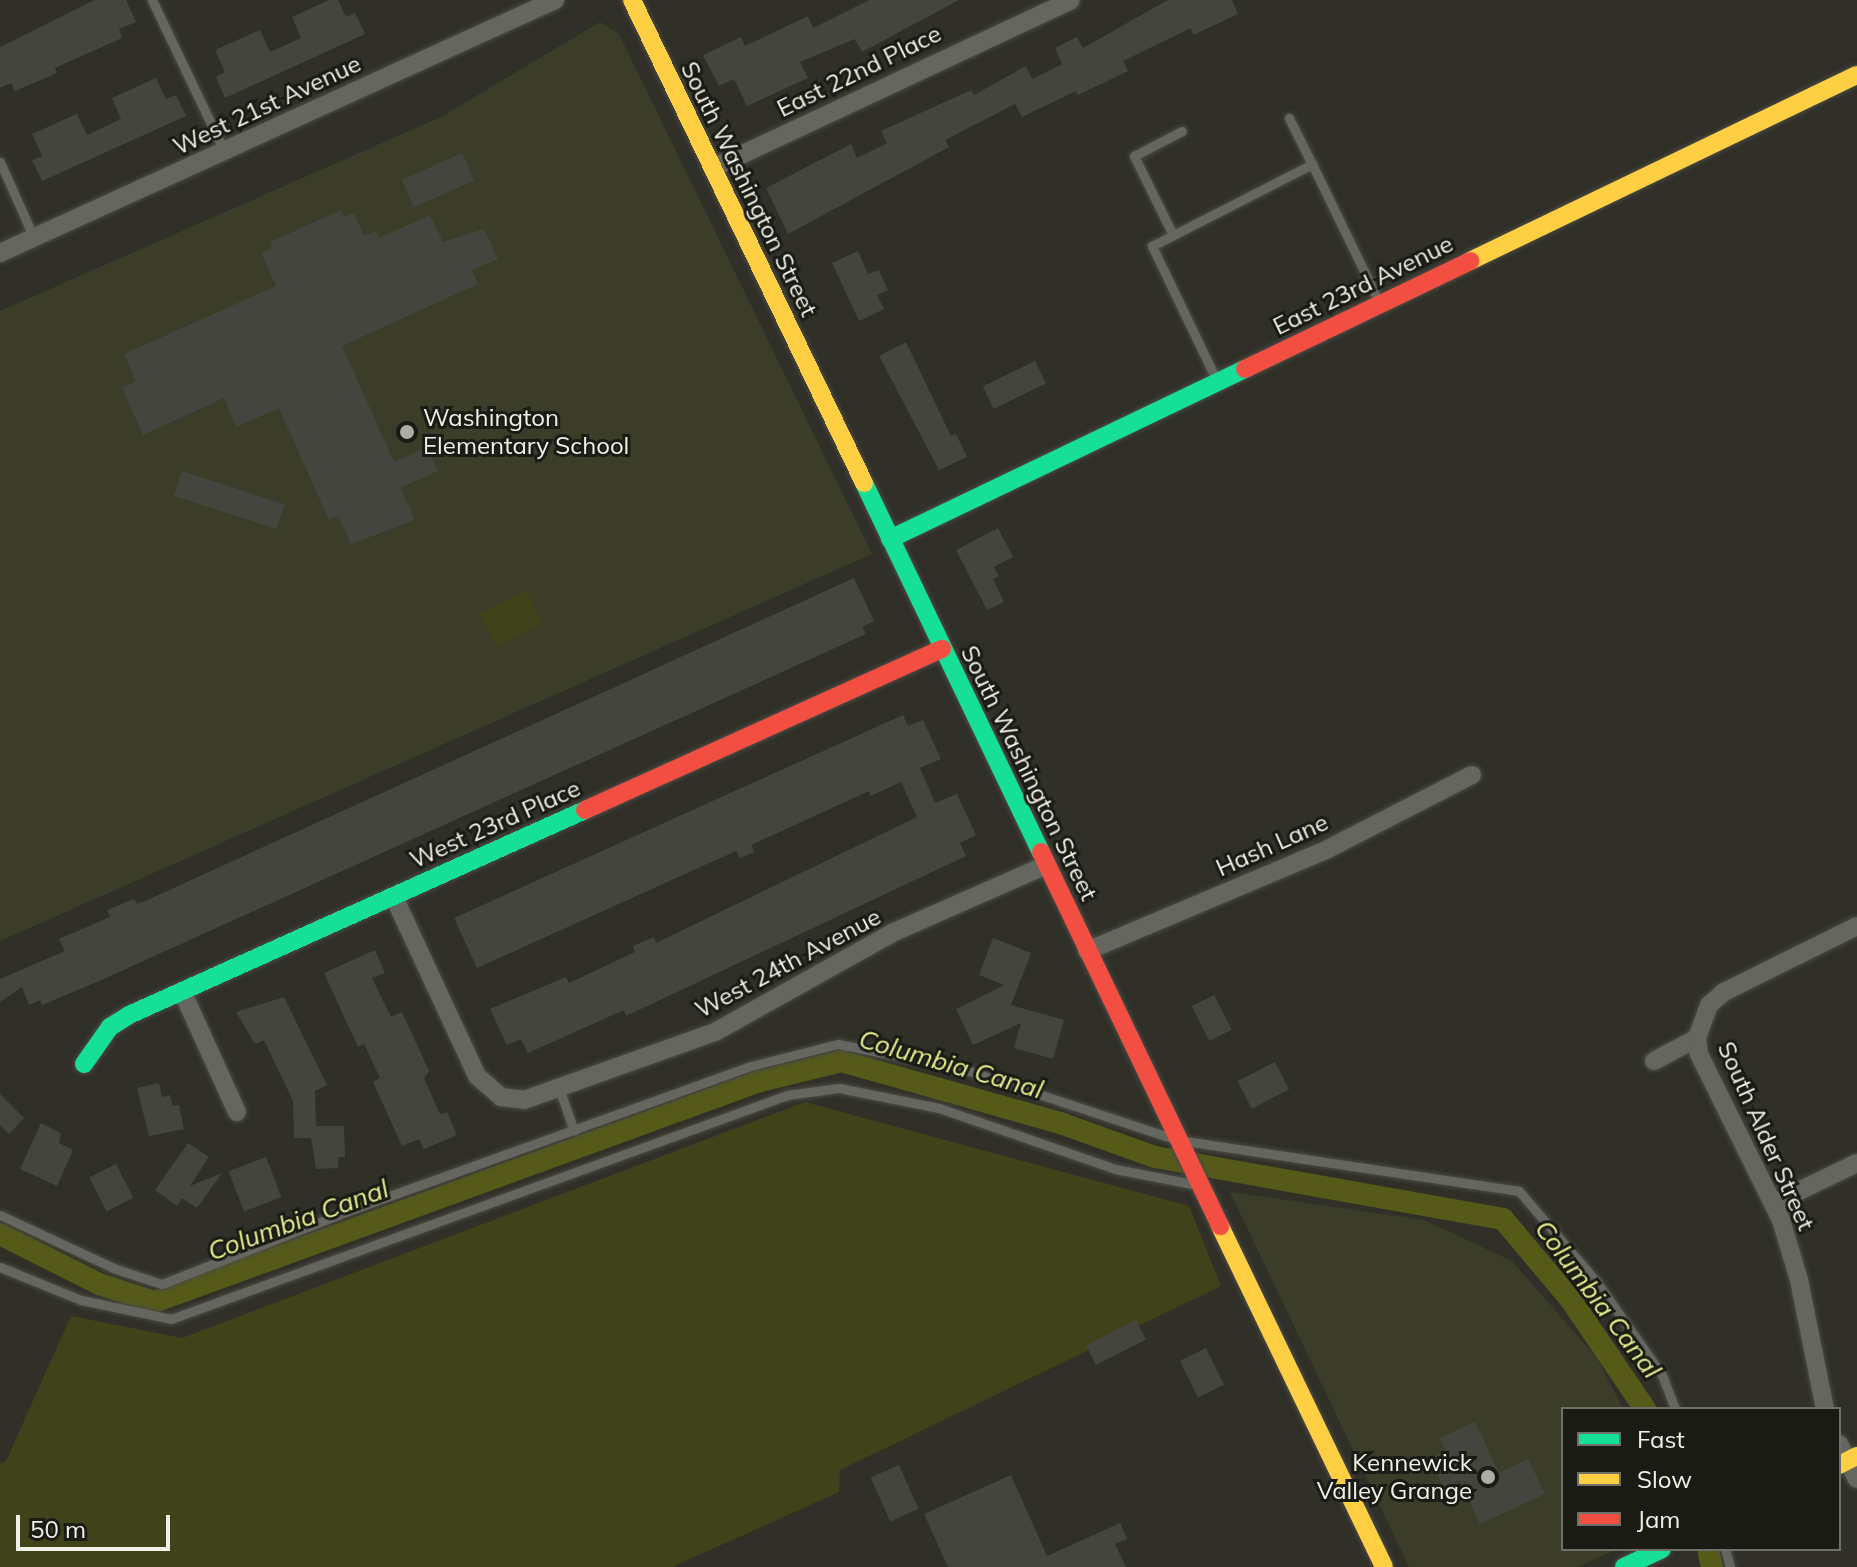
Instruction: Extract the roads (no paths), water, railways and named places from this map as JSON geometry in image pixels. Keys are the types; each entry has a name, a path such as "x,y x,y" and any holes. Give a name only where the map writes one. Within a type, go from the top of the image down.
{"street":[{"name":"West 21st Avenue","path":"0,253 555,0"},
{"name":"South Washington Street","path":"632,0 1384,1567"},
{"name":"East 22nd Place","path":"713,168 1071,0"},
{"name":"East 23rd Avenue","path":"890,539 1857,75"},
{"name":"West 23rd Place","path":"84,1064 110,1027 182,991 942,649"},
{"name":"Hash Lane","path":"1087,951 1328,849 1472,775"},
{"name":"West 24th Avenue","path":"394,897 477,1076 501,1097 524,1100 560,1091 737,1022 892,933 1046,865"},
{"path":"1654,1061 1698,1031 1724,992 1857,926"},
{"path":"182,991 237,1112"},
{"name":"South Alder Street","path":"1698,1031 1699,1054 1774,1203 1799,1280 1825,1407"},
{"path":"1774,1203 1857,1163"},
{"path":"1846,1457 1857,1479"},
{"path":"1624,1567 1658,1551"}],"lane":[{"path":"152,0 224,151"},
{"path":"1289,118 1380,303"},
{"path":"1173,235 1134,156 1182,131"},
{"path":"0,162 34,238"},
{"path":"1218,382 1152,246 1312,164"},
{"path":"0,1215 116,1269 162,1284 348,1211 751,1066 838,1044 963,1069 1189,1163"},
{"path":"0,1267 81,1300 171,1319 787,1095 839,1088 939,1108 1115,1169 1189,1163 1519,1191 1596,1281 1662,1375 1674,1407"},
{"path":"560,1091 574,1131"}],"waterway":[{"name":"Columbia Canal","path":"0,1234 99,1284 154,1302 757,1082 841,1061 1063,1124 1155,1157 1503,1219 1571,1300 1644,1407"},
{"name":"Columbia Canal","path":"1709,1554 1712,1567"}],"place":[{"name":"Washington Elementary School","path":"407,432"},
{"name":"Kennewick Valley Grange","path":"1488,1477"}]}
